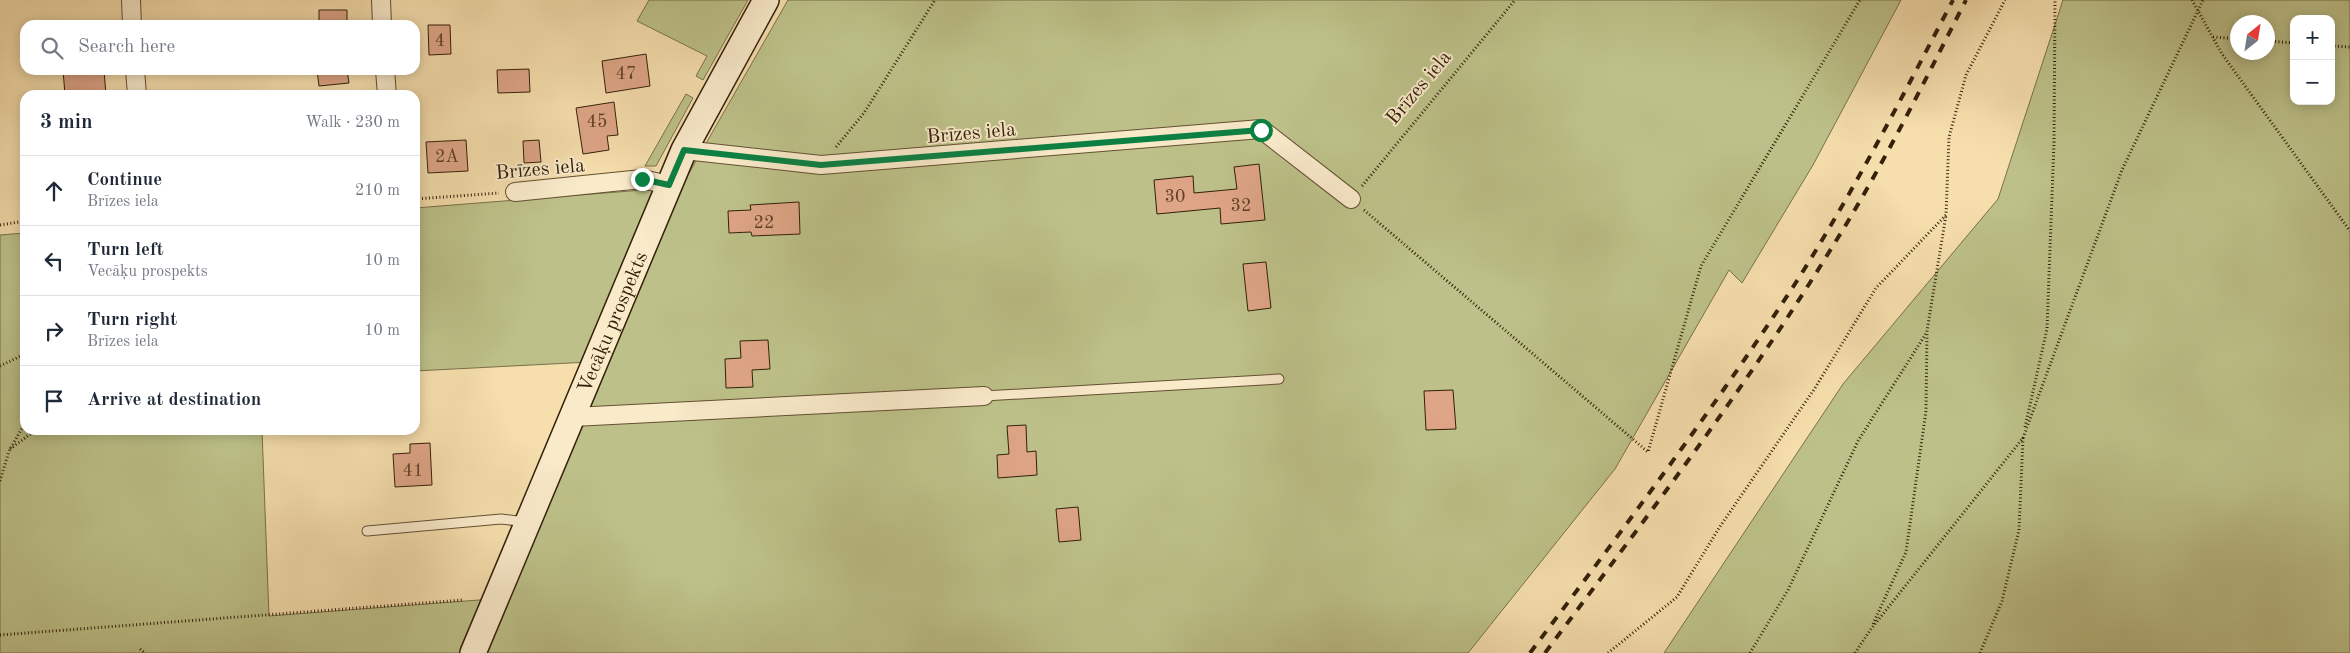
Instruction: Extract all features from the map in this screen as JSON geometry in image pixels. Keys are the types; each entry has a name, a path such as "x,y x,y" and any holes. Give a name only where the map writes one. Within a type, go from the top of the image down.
{"main road":[{"name":"Vecāķu prospekts","path":"473,653 684,150 766,0"}],"street":[{"path":"131,0 132,20"},
{"path":"380,0 382,20"},
{"path":"135,75 137,90"},
{"path":"385,75 387,90"},
{"name":"Brīzes iela","path":"684,150 821,165 1261,130 1352,199"},
{"name":"Brīzes iela","path":"515,192 642,179 669,185"},
{"path":"573,417 984,396"}],"lane":[{"path":"984,396 1279,379"},
{"path":"367,531 501,519 529,522"}],"path":[{"path":"821,165 864,112 935,0"},
{"name":"Brīzes iela","path":"1352,199 1516,0"},
{"path":"1352,199 1648,452 1701,266 1860,0"},
{"path":"1871,629 1906,552 1926,411 1927,331 1946,215 1949,137 1966,75 2005,0"},
{"path":"1980,653 2002,601 2020,530 2023,438 2047,329 2054,142 2055,0"},
{"path":"2192,0 2222,54 2350,231"},
{"path":"1855,653 1871,629 2023,438 2122,170 2204,0"},
{"path":"2212,37 2230,38"},
{"path":"2275,42 2290,43"},
{"path":"2335,46 2350,47"},
{"name":"Brīzes iela","path":"420,199 515,192"},
{"path":"1608,653 1677,597 1720,528 1815,388 1876,288 1946,215"},
{"path":"0,225 20,222"},
{"path":"1750,653 1788,590 1858,441 1927,331"},
{"path":"0,366 20,356"},
{"path":"0,481 8,450 20,430"},
{"path":"8,450 29,435"},
{"path":"0,635 464,600"},
{"path":"140,649 145,653"}],"green space":[{"path":"649,0 748,0 703,80 696,76 707,56 637,21"},
{"path":"788,0 1901,0 1813,165 1742,283 1729,270 1615,469 1468,653 0,653 0,235 20,233 20,435 262,435 269,616 505,598 609,361 420,371 420,208 681,187"},
{"path":"2063,0 2350,0 2350,653 1664,653 1843,384 1998,199"},
{"path":"686,94 693,98 656,166 645,166"}],"building":[{"path":"319,10 347,10 347,20 319,20"},
{"path":"428,25 450,25 451,54 429,55"},
{"path":"646,54 650,86 606,93 602,61"},
{"path":"529,69 530,92 498,93 497,70"},
{"path":"63,75 104,75 106,90 65,90"},
{"path":"318,75 348,75 349,83 319,86"},
{"path":"614,102 618,135 607,136 609,150 583,154 576,108"},
{"path":"466,140 468,171 428,173 426,142"},
{"path":"539,140 541,162 524,163 523,141"},
{"path":"1259,164 1265,220 1221,224 1220,208 1157,214 1154,180 1193,176 1194,193 1237,189 1234,167"},
{"path":"799,202 800,234 752,236 751,232 729,233 728,211 751,210 750,205"},
{"path":"1266,262 1271,308 1248,311 1243,264"},
{"path":"768,340 770,369 752,370 753,387 726,388 725,359 741,358 740,341"},
{"path":"1453,390 1456,429 1426,430 1424,391"},
{"path":"1026,425 1027,452 1036,451 1037,475 998,478 997,455 1009,454 1007,426"},
{"path":"430,443 432,485 395,487 393,454 410,453 410,444"},
{"path":"1078,507 1081,540 1059,542 1056,509"}],"railway":[{"path":"1530,653 1697,427 1793,287 1856,181 1953,0"},
{"path":"1545,653 1731,401 1801,297 1852,214 1903,124 1966,0"}],"route":[{"path":"642,179 669,185 684,150 821,165 1261,130"}]}
